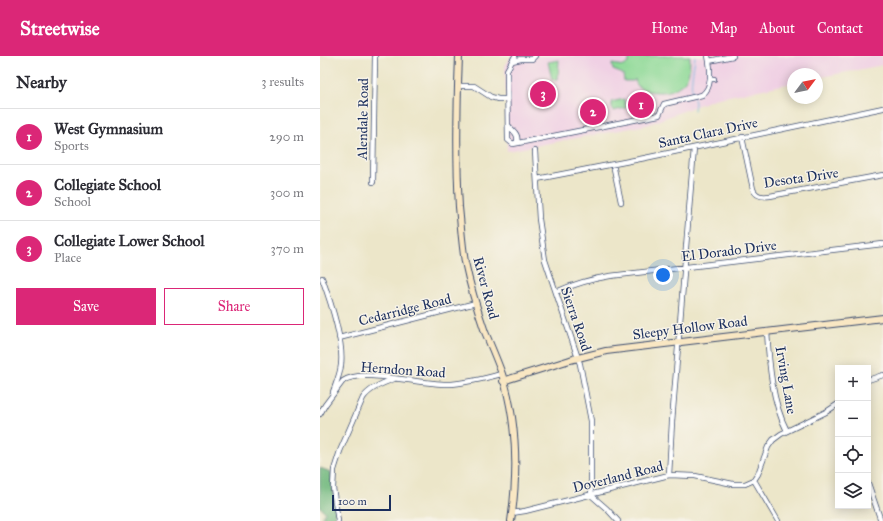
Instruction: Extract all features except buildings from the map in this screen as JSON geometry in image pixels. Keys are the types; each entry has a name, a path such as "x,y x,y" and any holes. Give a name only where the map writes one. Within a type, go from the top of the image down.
{"main road":[{"name":"River Road","path":"459,56 456,157 460,221 465,261 476,303 503,377 511,413 515,461 515,487 511,521"},
{"name":"Sleepy Hollow Road","path":"503,377 606,351 883,318"}],"street":[{"name":"Alendale Road","path":"373,182 375,56"},
{"path":"516,56 507,70 508,140 513,144 659,115 664,104 702,95 707,91 712,79 712,69 709,59 733,56"},
{"path":"512,61 527,58 532,59 535,56"},
{"path":"458,86 474,86 491,97 507,99"},
{"name":"Santa Clara Drive","path":"537,179 883,108"},
{"path":"508,125 511,131 517,135 518,138 517,142 513,144"},
{"name":"Desota Drive","path":"742,137 753,188 756,194 761,196 770,196 883,175"},
{"path":"669,475 694,148"},
{"name":"Sierra Road","path":"535,151 539,219 543,249 548,269 578,357 591,421 591,495"},
{"path":"613,164 621,202"},
{"name":"El Dorado Drive","path":"556,292 578,283 597,278 883,244"},
{"path":"322,278 335,321 341,348 341,370 331,398"},
{"name":"Cedarridge Road","path":"339,338 476,303"},
{"name":"Irving Lane","path":"767,331 776,401 779,413 787,431"},
{"path":"871,379 883,374"},
{"name":"Herndon Road","path":"320,414 343,381 354,376 396,378 440,384 503,377"},
{"path":"338,521 334,497 333,478 340,451 363,398 377,386 396,378"},
{"path":"778,521 754,480 760,471 765,452 769,444 776,437 835,406"},
{"name":"Doverland Road","path":"512,513 669,475 695,476 739,484 745,484 754,480"},
{"path":"871,492 881,521"},
{"path":"591,495 618,521"}],"shaded area":[{"path":"511,56 882,56 883,65 823,77 823,68 787,68 787,84 714,99 647,125 507,151 505,66"}],"green space":[{"path":"629,56 690,56 688,75 682,84 671,91 656,92 644,90 638,86 635,79 634,81 624,81 623,74 613,70 612,64 624,66 629,62"},
{"path":"559,60 558,79 552,80 548,62"},
{"path":"624,99 626,108 613,111 611,102"},
{"path":"320,468 331,472 336,521 321,521 325,512 320,507"}],"waterway":[{"path":"693,96 692,81 695,56"},
{"path":"694,99 694,110"}],"place":[{"name":"Collegiate Lower School","path":"543,94"},
{"name":"West Gymnasium","path":"641,105"},
{"name":"Collegiate School","path":"593,112"}]}
